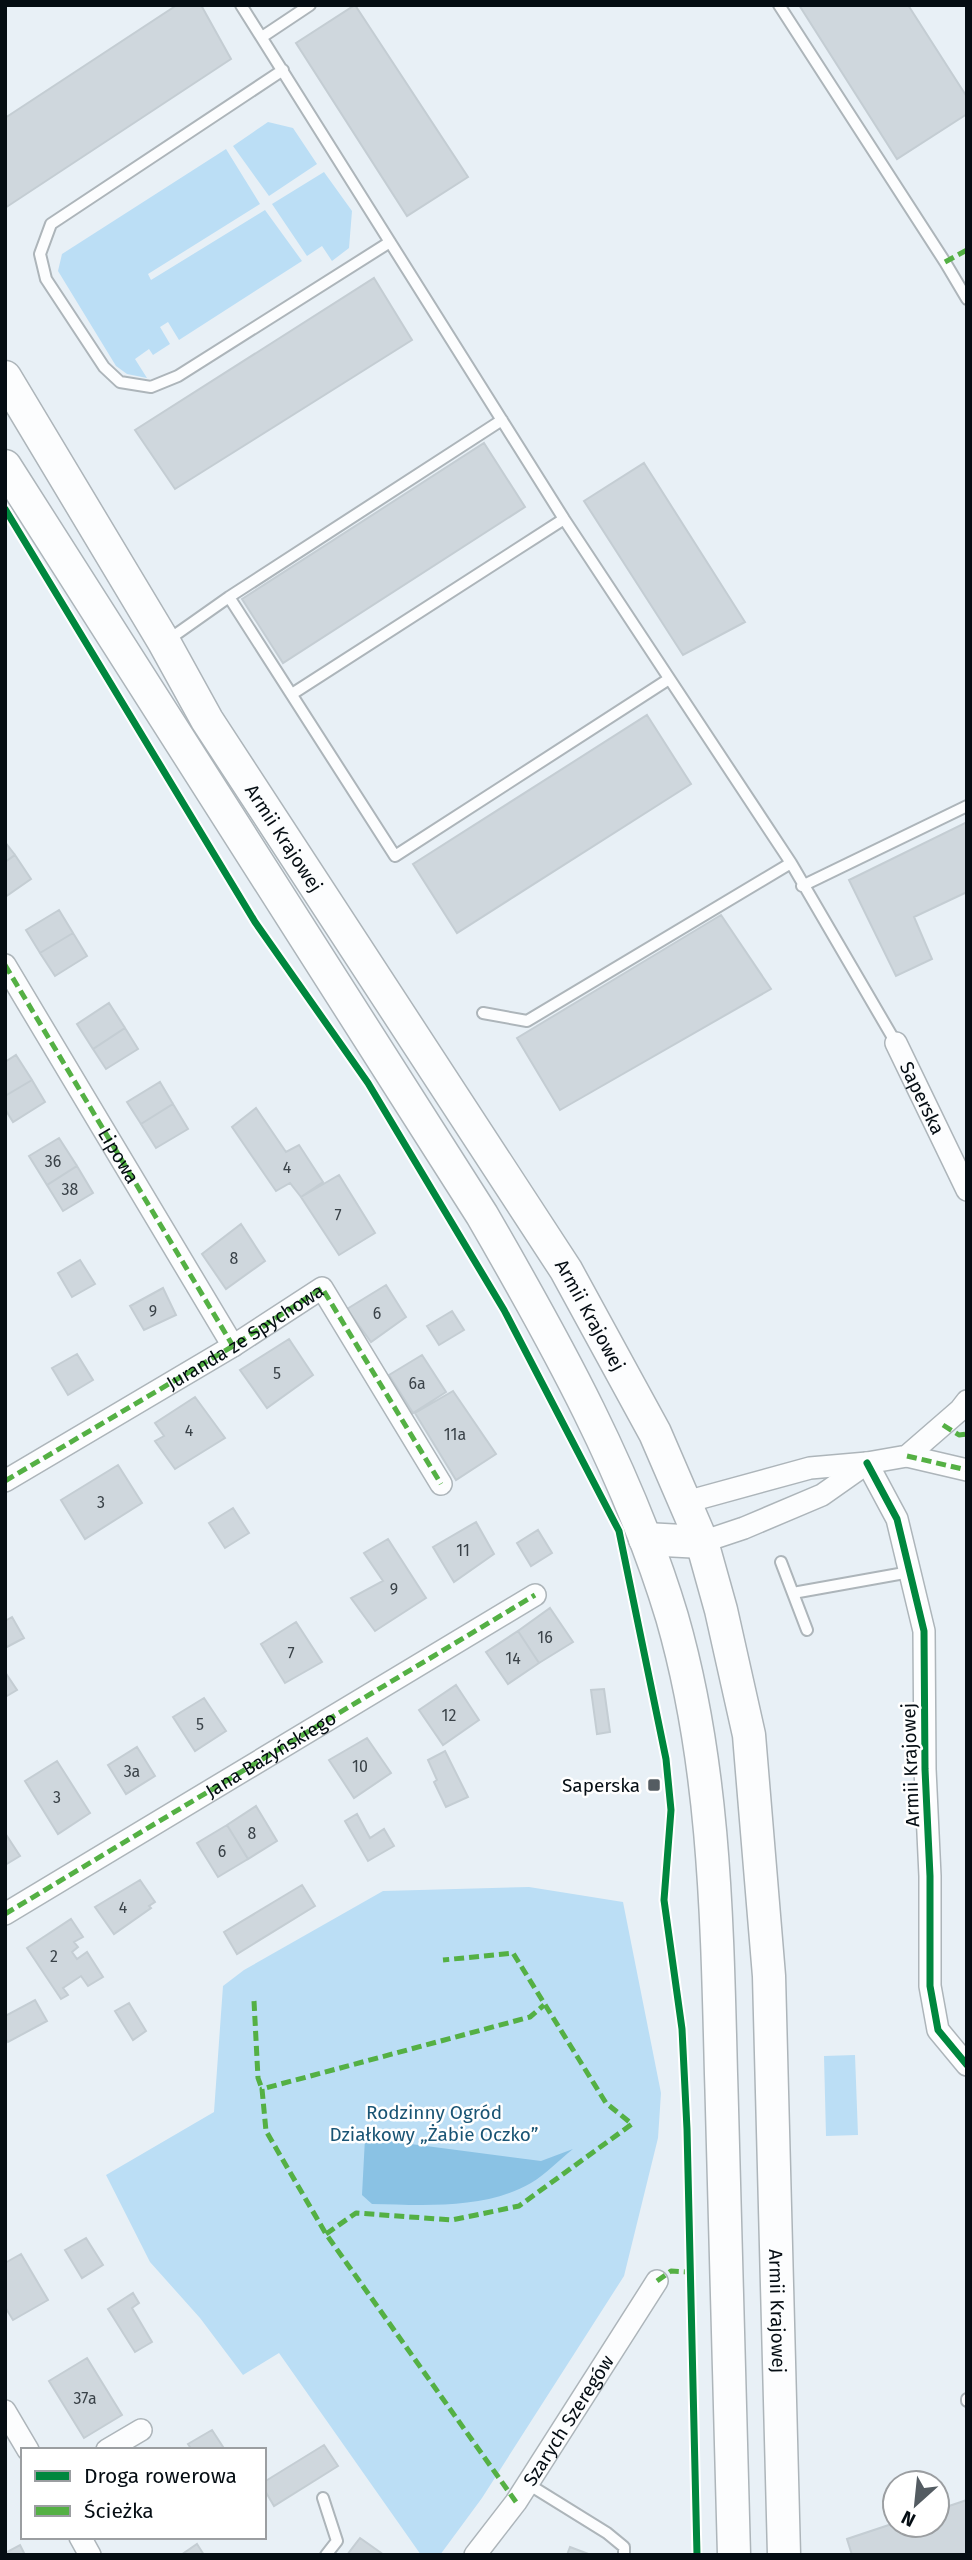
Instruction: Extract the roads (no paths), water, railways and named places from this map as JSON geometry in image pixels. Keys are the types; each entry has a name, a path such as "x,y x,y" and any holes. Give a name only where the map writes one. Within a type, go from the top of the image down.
{"main road":[{"name":"Armii Krajowej","path":"5,377 164,642 207,720 566,1270 655,1433 702,1542 721,1610 749,1735 769,1976 784,2555"},
{"name":"Armii Krajowej","path":"5,466 482,1215 539,1314 603,1438 645,1539 671,1617 687,1678 699,1738 711,1829 717,1921 725,2162 734,2555"},
{"path":"645,1539 686,1502"},
{"path":"645,1539 702,1542"}],"street":[{"name":"Lipowa","path":"5,965 233,1346"},
{"name":"Saperska","path":"895,1043 967,1190"},
{"name":"Juranda ze Spychowa","path":"5,1481 233,1346 322,1287 441,1485"},
{"path":"907,1456 967,1401"},
{"path":"686,1502 810,1468 907,1456 967,1470"},
{"path":"702,1542 744,1528 822,1494 867,1463"},
{"name":"Armii Krajowej","path":"867,1463 897,1519 924,1631 930,1986 937,2030 964,2057"},
{"name":"Jana Bażyńskiego","path":"5,1914 535,1595"},
{"name":"Szarych Szeregów","path":"475,2555 528,2484 657,2281"},
{"path":"5,2410 27,2448"},
{"path":"110,2448 141,2430"},
{"path":"81,2539 90,2555"}],"lane":[{"path":"241,5 564,519 790,863 895,1043"},
{"path":"262,37 310,5"},
{"path":"779,5 946,262 967,299"},
{"path":"282,70 51,224 40,254 46,279 104,367 120,382 151,387 178,376 390,242"},
{"path":"164,642 502,420"},
{"path":"292,694 564,519"},
{"path":"229,597 395,856 668,680"},
{"path":"802,886 967,806"},
{"path":"483,1013 527,1021 790,863"},
{"path":"781,1562 807,1630"},
{"path":"793,1593 910,1572"},
{"path":"528,2484 607,2533 624,2547 624,2555"},
{"path":"323,2498 337,2541 326,2555"}],"place":[{"name":"Saperska","path":"654,1785"}],"park label":[{"name":"Rodzinny Ogród Działkowy „Żabie Oczko”","path":"434,2123"}]}
